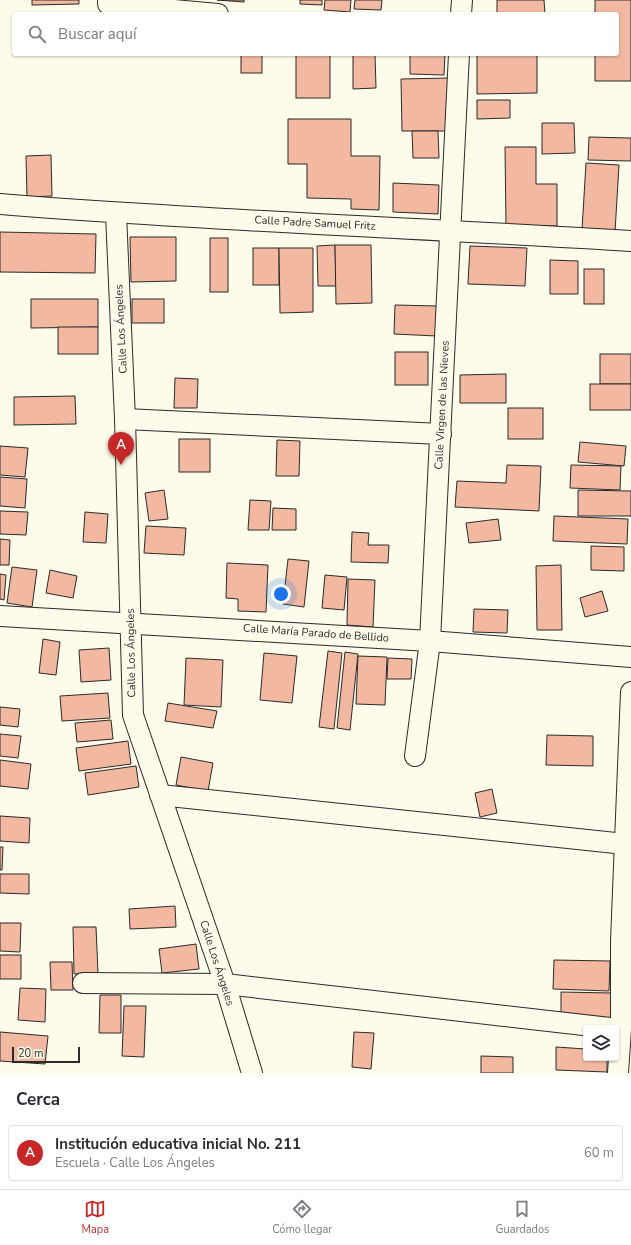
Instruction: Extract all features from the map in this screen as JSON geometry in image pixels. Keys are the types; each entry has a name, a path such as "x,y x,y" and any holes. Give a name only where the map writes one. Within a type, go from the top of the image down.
{"street":[{"path":"461,12 462,0"},
{"path":"108,2 200,12"},
{"name":"Calle Virgen de las Nieves","path":"415,756 430,640 459,56"},
{"name":"Calle Padre Samuel Fritz","path":"0,204 116,214 450,230 631,241"},
{"name":"Calle Los Ángeles","path":"116,214 125,419 133,715 225,984 252,1073"},
{"path":"125,419 441,434"},
{"name":"Calle María Parado de Bellido","path":"0,616 131,622 430,640 631,657"},
{"path":"616,1025 631,692"},
{"path":"160,795 625,844"},
{"path":"83,983 225,984 583,1025"},
{"path":"617,1061 618,1073"}],"building":[{"path":"32,0 79,0 79,4 32,5"},
{"path":"217,0 244,0 244,2"},
{"path":"300,0 322,0 322,5 300,4"},
{"path":"325,0 351,0 350,12 324,10"},
{"path":"355,0 382,0 381,10 354,9"},
{"path":"497,0 544,0 545,12 497,12"},
{"path":"595,0 631,0 631,81 595,81 595,56 619,56 619,12 595,12"},
{"path":"241,56 262,56 262,73 241,73"},
{"path":"296,56 330,56 330,98 296,98"},
{"path":"353,56 375,56 376,88 353,89"},
{"path":"410,56 445,56 444,75 410,74"},
{"path":"477,56 537,56 537,93 477,94"},
{"path":"449,78 450,131 402,131 401,79"},
{"path":"477,100 510,100 510,118 477,119"},
{"path":"288,119 351,119 351,156 380,156 379,210 351,209 351,199 307,198 307,164 288,164"},
{"path":"542,123 574,123 575,153 542,154"},
{"path":"412,131 438,131 439,158 413,158"},
{"path":"589,137 631,138 631,161 588,160"},
{"path":"505,147 536,147 536,184 557,184 557,226 506,226"},
{"path":"51,155 52,196 27,197 26,156"},
{"path":"586,163 619,165 615,232 582,230"},
{"path":"393,183 439,185 438,214 393,212"},
{"path":"0,232 96,234 95,273 0,272"},
{"path":"130,237 176,237 176,281 131,282"},
{"path":"210,238 228,238 228,292 210,292"},
{"path":"335,245 336,286 318,286 317,246"},
{"path":"335,245 371,245 372,303 336,304"},
{"path":"470,246 527,248 525,286 468,284"},
{"path":"253,248 279,248 279,285 253,285"},
{"path":"279,248 313,248 313,312 280,313"},
{"path":"550,260 578,261 578,294 550,294"},
{"path":"584,269 604,269 604,304 584,304"},
{"path":"31,299 98,299 98,327 31,328"},
{"path":"132,299 164,299 164,323 132,323"},
{"path":"395,305 438,306 437,336 394,334"},
{"path":"58,327 98,327 98,354 58,354"},
{"path":"395,352 428,352 428,385 395,385"},
{"path":"600,354 631,354 631,384 600,384"},
{"path":"506,374 506,403 460,403 460,375"},
{"path":"175,378 198,379 197,408 174,408"},
{"path":"590,384 631,384 631,410 590,410"},
{"path":"75,396 76,424 14,425 14,397"},
{"path":"508,408 543,408 543,439 508,439"},
{"path":"179,439 210,439 210,472 179,472"},
{"path":"277,440 300,441 299,476 276,476"},
{"path":"580,442 626,446 624,466 578,462"},
{"path":"0,446 28,448 25,477 0,475"},
{"path":"507,465 541,466 539,511 455,507 457,481 506,483"},
{"path":"571,465 621,466 620,490 570,488"},
{"path":"0,477 27,479 25,508 0,506"},
{"path":"164,490 168,519 149,521 145,493"},
{"path":"578,490 631,491 631,516 578,516"},
{"path":"250,500 271,501 269,530 248,530"},
{"path":"273,508 296,509 296,530 272,530"},
{"path":"0,511 28,512 26,535 0,534"},
{"path":"85,512 108,514 106,543 83,542"},
{"path":"554,516 628,519 627,544 553,541"},
{"path":"498,519 501,540 469,543 466,523"},
{"path":"146,526 186,528 184,555 144,553"},
{"path":"352,532 369,533 368,545 389,545 388,563 351,562"},
{"path":"0,539 10,540 9,565 0,565"},
{"path":"591,546 624,547 624,571 591,570"},
{"path":"288,559 309,561 304,607 283,604"},
{"path":"227,563 268,565 266,612 238,611 238,599 226,598"},
{"path":"561,565 562,630 537,630 536,566"},
{"path":"12,567 37,570 32,607 7,603"},
{"path":"50,570 77,576 73,598 46,593"},
{"path":"0,574 6,575 4,600 0,599"},
{"path":"325,575 347,577 344,610 322,608"},
{"path":"348,579 375,580 373,627 347,625"},
{"path":"602,591 608,611 585,617 580,598"},
{"path":"474,609 508,610 507,633 473,632"},
{"path":"43,639 60,642 56,675 39,673"},
{"path":"109,648 111,680 81,682 79,650"},
{"path":"328,651 342,653 334,729 319,727"},
{"path":"345,652 358,654 350,730 337,728"},
{"path":"264,653 297,656 292,703 260,700"},
{"path":"358,656 387,657 385,705 356,704"},
{"path":"186,658 223,660 221,707 184,705"},
{"path":"388,658 412,659 411,679 387,679"},
{"path":"108,693 110,718 62,721 60,696"},
{"path":"168,703 217,711 213,728 165,721"},
{"path":"0,707 20,709 18,727 0,725"},
{"path":"111,720 113,739 77,742 75,723"},
{"path":"0,734 21,736 18,758 0,756"},
{"path":"547,735 593,736 593,766 546,765"},
{"path":"128,741 131,764 79,771 76,748"},
{"path":"181,757 213,763 208,791 176,785"},
{"path":"0,760 31,764 28,789 0,786"},
{"path":"136,766 139,787 88,795 85,773"},
{"path":"492,789 497,813 480,817 475,793"},
{"path":"0,816 30,818 29,843 0,841"},
{"path":"0,847 3,847 2,870 0,870"},
{"path":"0,874 29,874 29,894 0,893"},
{"path":"175,906 176,927 130,929 129,909"},
{"path":"0,923 21,923 20,952 0,951"},
{"path":"73,927 96,927 98,973 74,974"},
{"path":"196,944 199,969 162,973 159,949"},
{"path":"0,955 21,955 21,979 0,979"},
{"path":"554,960 610,961 609,991 553,989"},
{"path":"50,962 72,962 73,990 51,990"},
{"path":"20,988 46,989 45,1022 18,1020"},
{"path":"561,992 611,993 611,1018 561,1017"},
{"path":"100,995 121,995 121,1033 99,1033"},
{"path":"124,1006 146,1006 144,1057 122,1056"},
{"path":"0,1032 48,1036 45,1064 0,1061"},
{"path":"354,1032 374,1033 371,1069 352,1067"},
{"path":"556,1047 583,1049 583,1061 607,1061 607,1072 556,1070"},
{"path":"481,1056 513,1057 513,1073 481,1073"}],"place":[{"name":"Institución educativa inicial No. 211","path":"121,465"}]}
